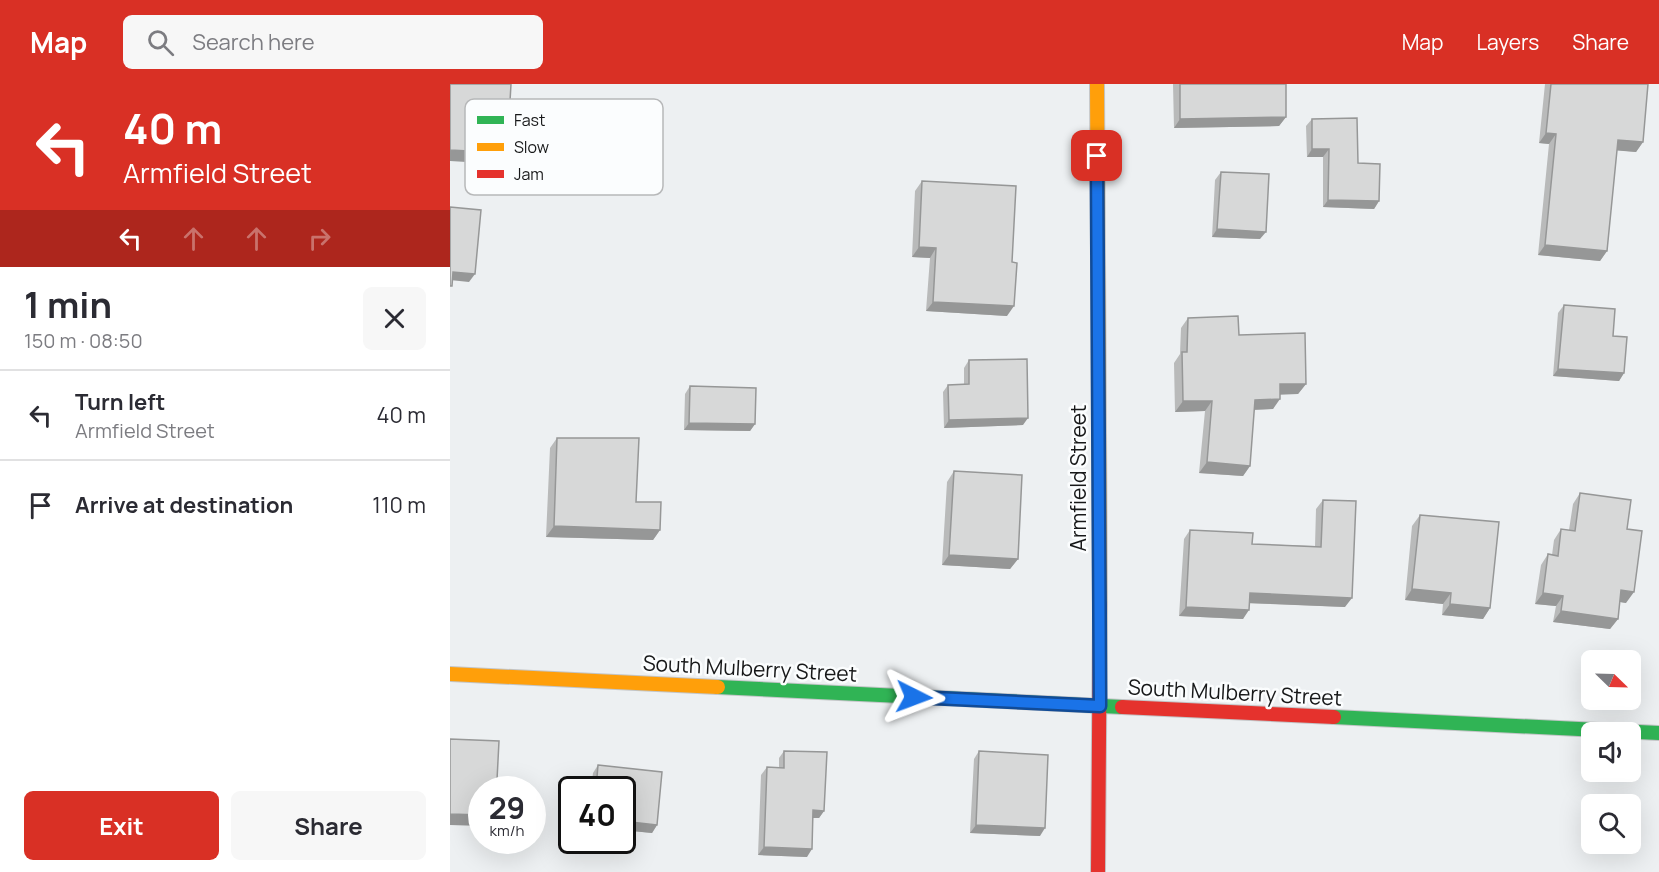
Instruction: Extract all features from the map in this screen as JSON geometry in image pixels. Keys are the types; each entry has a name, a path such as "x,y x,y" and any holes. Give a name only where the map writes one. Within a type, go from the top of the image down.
{"street":[{"name":"Armfield Street","path":"1097,84 1100,706 1098,872"},
{"name":"South Mulberry Street","path":"450,674 1659,733"}],"building":[{"path":"450,84 511,84 510,99 465,99 465,151 450,150"},
{"path":"1180,84 1286,84 1286,117 1180,119"},
{"path":"1551,84 1648,84 1643,142 1618,140 1607,251 1545,245 1556,134 1546,133"},
{"path":"1357,118 1358,163 1380,164 1379,201 1328,200 1329,149 1312,149 1312,119"},
{"path":"1221,172 1269,174 1266,232 1217,229"},
{"path":"922,181 1016,186 1012,262 1017,263 1014,306 933,302 936,248 919,247"},
{"path":"450,207 481,210 475,274 453,272 452,286 450,286"},
{"path":"1564,305 1615,309 1613,336 1627,337 1624,373 1558,369"},
{"path":"1238,316 1239,335 1305,333 1306,384 1280,384 1280,399 1255,400 1250,466 1207,462 1212,401 1183,401 1182,352 1187,352 1188,318"},
{"path":"1027,359 1028,418 949,420 948,385 969,384 969,360"},
{"path":"690,386 756,388 755,424 689,423"},
{"path":"557,438 639,438 636,502 661,502 660,530 554,526"},
{"path":"954,471 1022,475 1018,559 949,555"},
{"path":"1580,493 1631,500 1627,529 1642,531 1634,592 1621,590 1618,619 1561,611 1563,596 1543,593 1548,554 1558,556 1561,529 1575,531"},
{"path":"1323,500 1356,501 1352,598 1250,593 1249,610 1186,607 1190,530 1253,533 1252,544 1321,547"},
{"path":"1420,515 1499,522 1490,608 1450,604 1451,593 1412,589"},
{"path":"450,739 499,741 497,776 468,776 468,815 450,814"},
{"path":"784,751 827,752 824,811 813,810 812,849 764,847 767,767 784,768"},
{"path":"979,751 1048,755 1045,828 976,825"},
{"path":"598,765 662,772 657,825 636,823 636,776 597,776"}],"traffic: fast":[{"path":"718,687 1122,707"},
{"path":"1334,717 1659,733"}],"traffic: slow":[{"path":"1097,84 1100,605"},
{"path":"450,674 718,687"}],"traffic: jam":[{"path":"1098,872 1100,605"},
{"path":"1122,707 1334,717"}],"route":[{"path":"914,697 1100,706 1097,156"}]}
